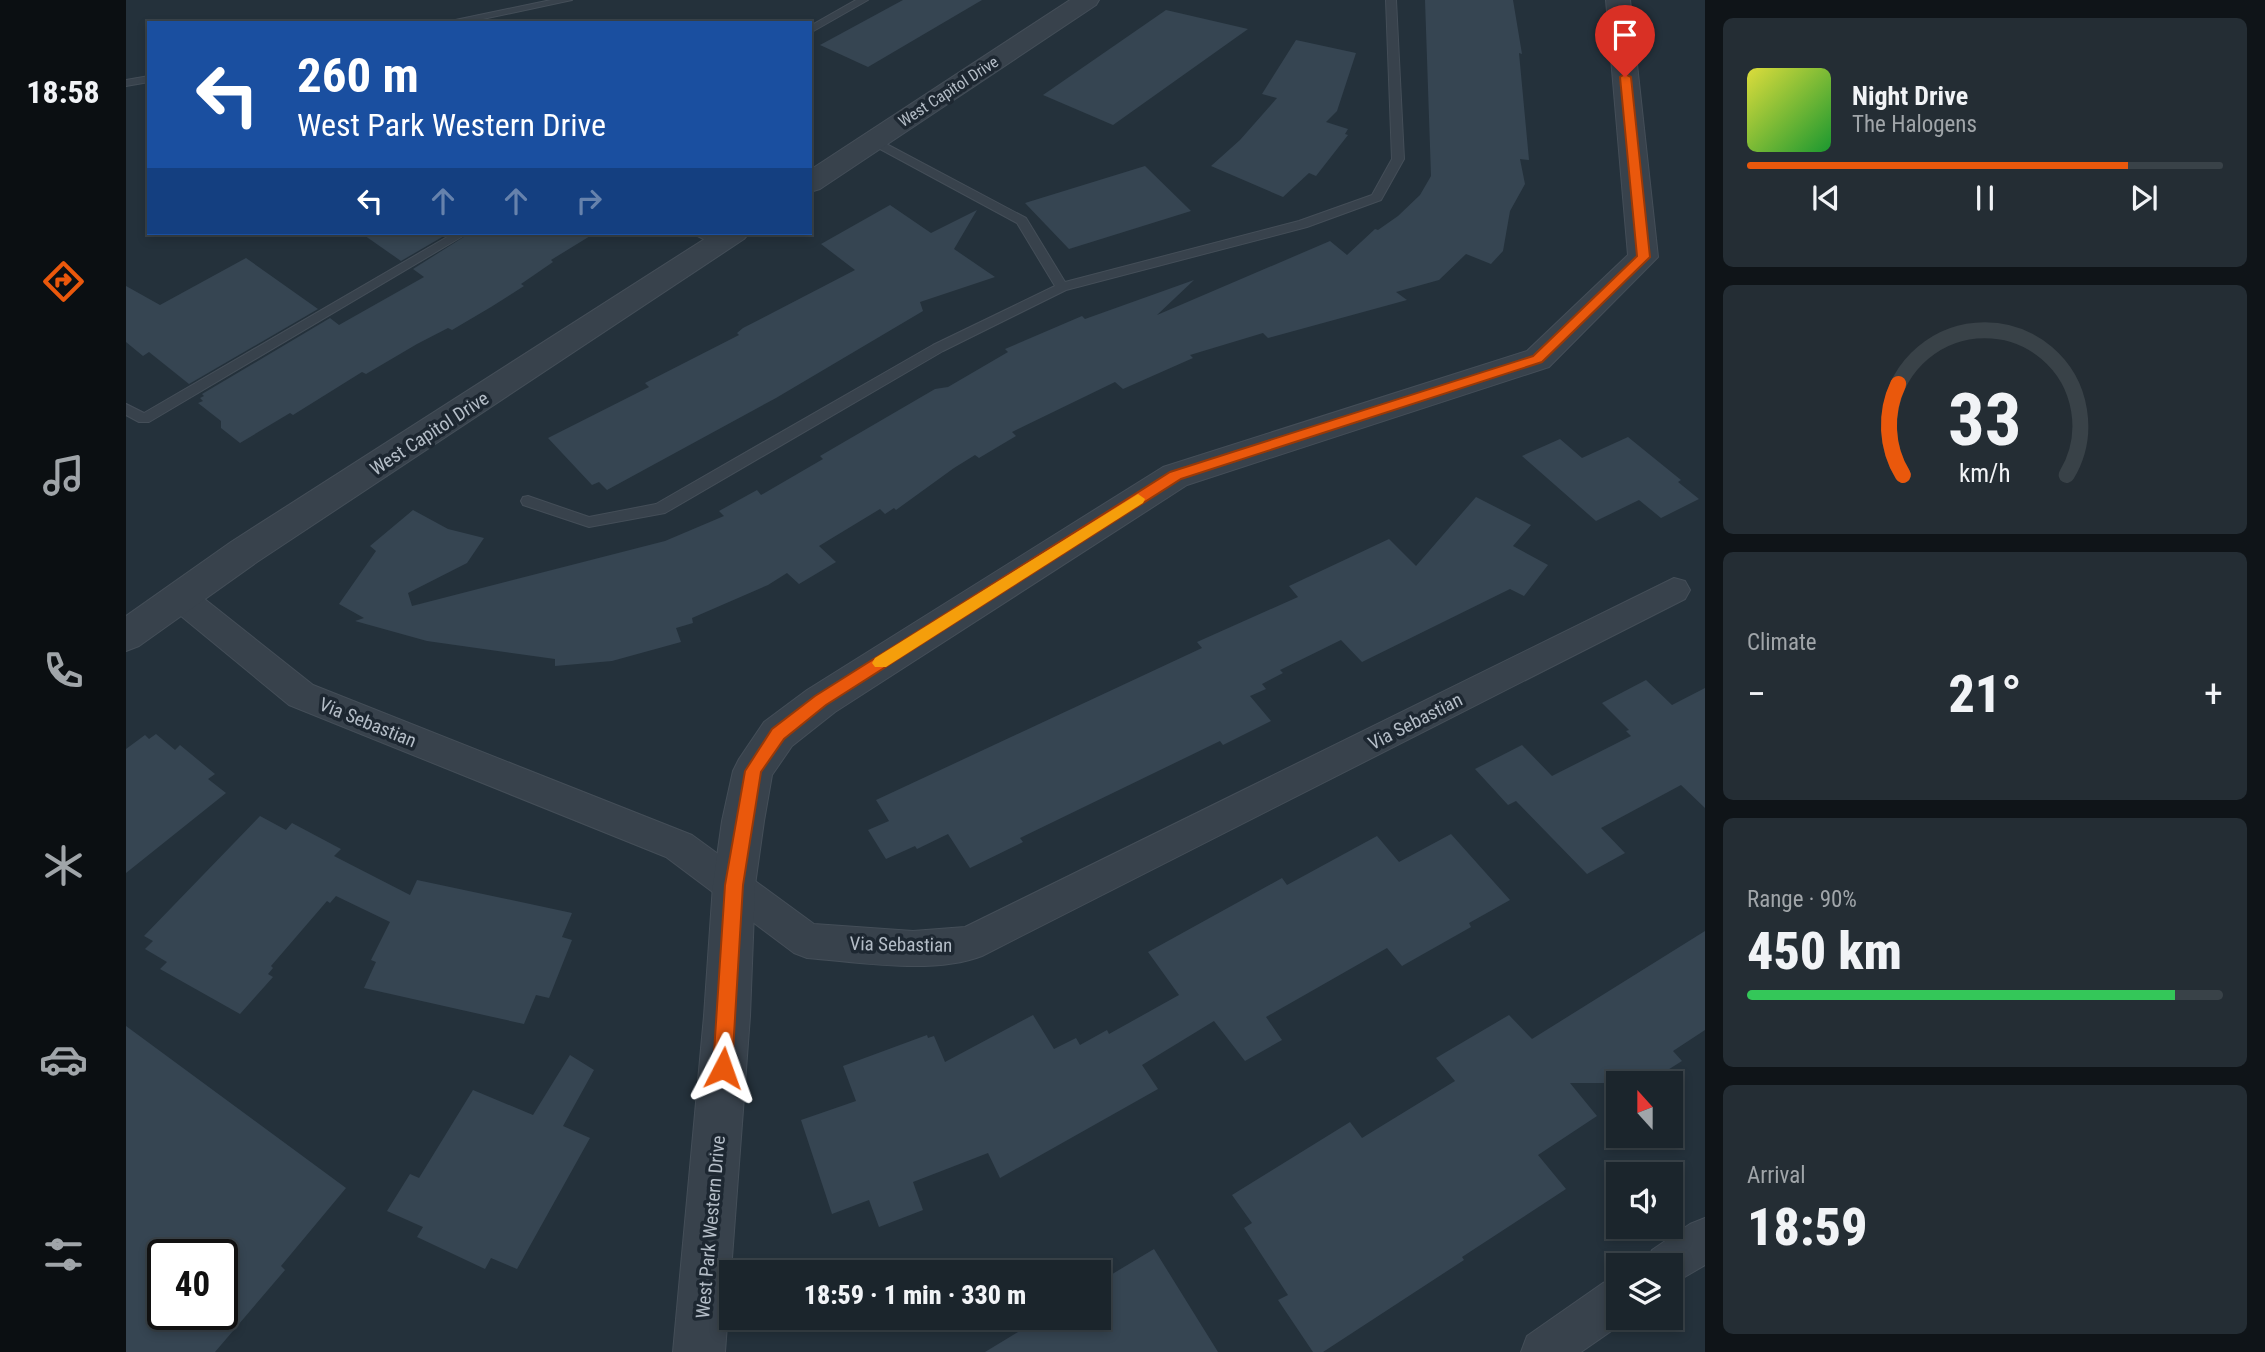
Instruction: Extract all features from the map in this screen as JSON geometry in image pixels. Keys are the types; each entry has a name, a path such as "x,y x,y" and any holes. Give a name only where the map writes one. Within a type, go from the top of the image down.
{"street":[{"name":"West Capitol Drive","path":"812,182 1087,0"},
{"name":"West Park Western Drive","path":"699,1352 727,1016 734,885 753,771 778,734 821,701 1175,476 1538,359 1643,257 1618,0"},
{"name":"West Capitol Drive","path":"126,636 244,552 717,236"},
{"name":"Via Sebastian","path":"181,598 302,695 678,846 807,941 913,948 969,944 1674,590"},
{"path":"1683,1254 1705,1239"},
{"path":"1543,1352 1606,1308"}],"lane":[{"path":"457,21 567,0"},
{"path":"812,29 863,0"},
{"path":"528,501 589,522 660,509 938,348 1062,287 1303,224 1377,197 1398,159 1391,0"},
{"path":"126,83 147,79"},
{"path":"873,141 1022,221 1062,287"},
{"path":"126,409 144,419 458,235"}],"building":[{"path":"903,0 982,0 868,67 820,45"},
{"path":"1425,0 1513,0 1522,54 1519,53 1529,160 1520,159 1525,184 1510,211 1503,251 1491,264 1466,254 1439,280 1396,292 1407,300 1268,338 1263,333 1190,355 1193,358 1123,389 1115,382 1012,432 1016,436 979,458 975,455 896,510 894,508 885,514 880,509 819,546 836,562 799,584 787,573 768,585 692,618 693,623 676,628 681,642 612,661 555,666 555,659 427,641 355,621 364,618 339,604 376,551 370,546 413,510 448,529 484,538 467,563 408,593 412,606 665,541 724,516 719,511 757,490 761,495 823,459 820,456 935,389 948,387 1008,352 1005,349 1082,316 1085,319 1194,280 1157,315 1330,241 1347,255 1375,229 1378,230 1398,216 1420,195 1431,176"},
{"path":"1166,10 1248,29 1113,125 1043,95"},
{"path":"1296,40 1356,53 1337,111 1326,122 1348,129 1345,134 1348,135 1316,176 1309,173 1283,197 1211,166 1240,140 1277,98 1262,94"},
{"path":"1145,166 1191,211 1069,249 1025,203"},
{"path":"890,205 931,233 977,210 954,249 995,277 920,302 923,311 776,398 607,490 599,482 592,485 548,438 649,387 645,383 739,335 737,333 743,328 855,270 821,244"},
{"path":"364,235 446,235 401,261"},
{"path":"467,235 592,235 551,260 553,262 521,284 524,286 491,307 452,330 448,328 417,344 366,374 362,372 293,415 290,413 240,443 221,428 221,421 198,403 203,401 200,398 204,396 202,394 330,318 339,325 424,277 413,269"},
{"path":"246,258 318,309 189,384 149,352 143,356 126,342 126,286 160,305"},
{"path":"1628,437 1681,480 1678,482 1699,499 1661,518 1639,500 1596,521 1522,456 1560,439 1582,458"},
{"path":"1476,497 1531,525 1513,546 1548,565 1524,596 1510,589 1362,662 1341,640 1280,670 1283,673 1262,684 1266,689 1250,696 1271,721 1223,745 1220,741 1020,838 1023,842 970,868 948,834 917,849 915,846 886,859 868,830 889,821 876,800 1202,648 1197,642 1298,597 1289,586 1389,539 1416,566"},
{"path":"1646,680 1672,705 1705,688 1705,808 1681,785 1601,828 1625,853 1587,874 1516,801 1508,805 1475,769 1522,745 1552,776 1631,736 1626,731 1629,730 1602,703"},
{"path":"156,734 175,750 180,745 215,774 208,779 226,793 126,873 126,749 145,735 149,739"},
{"path":"260,816 286,830 292,823 341,849 334,856 410,895 417,880 572,913 562,937 572,940 549,998 536,995 524,1024 364,988 376,962 371,960 390,922 336,896 330,903 327,901 271,966 273,968 268,974 273,977 240,1014 160,969 167,962 145,949 153,941 144,936"},
{"path":"1451,834 1510,900 1469,923 1471,927 1402,966 1387,948 1266,1017 1282,1040 1245,1061 1214,1021 1142,1065 1158,1089 1000,1178 988,1153 913,1182 923,1210 879,1227 869,1200 832,1214 801,1120 856,1101 843,1066 927,1035 928,1038 934,1036 945,1062 1033,1015 1054,1049 1076,1038 1080,1045 1107,1030 1109,1034 1179,995 1148,952 1282,878 1287,885 1377,836 1399,862"},
{"path":"1705,931 1705,1030 1673,1051 1682,1061 1666,1071 1606,1071 1606,1083 1570,1083 1597,1116 1538,1155 1566,1189 1462,1257 1464,1260 1323,1352 1313,1352 1278,1300 1288,1295 1244,1228 1252,1223 1232,1195 1350,1122 1362,1138 1455,1081 1436,1058 1509,1015 1532,1039"},
{"path":"126,1026 346,1188 281,1266 285,1270 238,1325 238,1239 147,1239 147,1330 234,1330 215,1352 126,1352"},
{"path":"570,1055 594,1070 563,1126 590,1138 517,1269 491,1258 485,1269 417,1237 423,1227 387,1211 410,1174 419,1178 473,1090 533,1115"},
{"path":"1154,1249 1218,1352 985,1352 1021,1330 1111,1330 1111,1275"}],"slow traffic":[{"path":"880,663 1138,499"}],"route":[{"path":"723,1068 734,885 743,821 753,771 778,734 821,701 1175,476 1538,359 1643,257 1625,77"}]}
